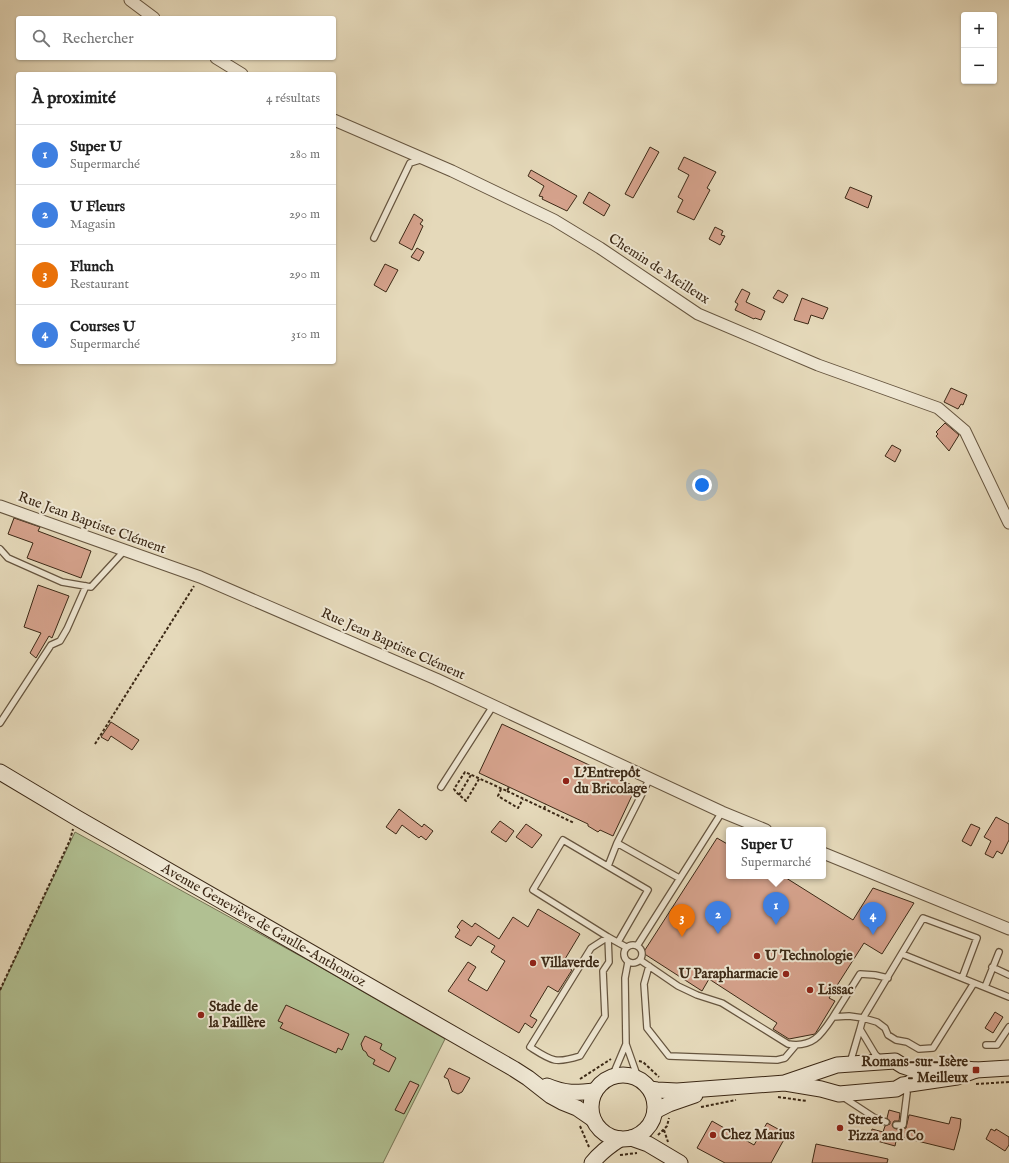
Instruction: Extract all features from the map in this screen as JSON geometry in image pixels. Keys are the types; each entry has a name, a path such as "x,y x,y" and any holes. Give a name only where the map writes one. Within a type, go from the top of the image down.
{"main road":[{"name":"Avenue Geneviève de Gaulle-Anthonioz","path":"0,772 528,1078 551,1096 577,1108 595,1123"},
{"path":"650,1089 677,1091 784,1083 829,1069 837,1065 895,1061 912,1069 955,1068 976,1070 1009,1068"},
{"path":"903,1085 907,1077 904,1066"},
{"path":"829,1069 825,1076 825,1080 828,1088 837,1093"},
{"path":"784,1083 837,1093 896,1089 903,1085 957,1077 976,1070"},
{"path":"594,1160 595,1123 591,1104 595,1091 605,1080 620,1075 638,1078 650,1089 653,1096 661,1146 674,1160"},
{"name":"Avenue Geneviève de Gaulle-Anthonioz","path":"528,1078 567,1093 595,1091"},
{"path":"594,1160 606,1148 626,1139 639,1136 657,1122 669,1104 715,1088"},
{"path":"595,1123 608,1135 648,1144 674,1160"}],"street":[{"path":"130,0 151,16"},
{"path":"219,60 239,72"},
{"name":"Chemin de Meilleux","path":"336,121 423,159 554,220 600,248 698,314 818,366 938,408 965,431 1009,523"},
{"name":"Rue Jean Baptiste Clément","path":"0,506 200,577 436,679 722,812 759,827"},
{"path":"826,854 1009,929"}],"lane":[{"path":"374,238 410,163 423,159"},
{"path":"0,549 8,558 62,582 91,587 124,550"},
{"path":"0,723 51,645 60,641 86,586"},
{"path":"441,787 494,706"},
{"path":"608,866 617,843 650,778"},
{"path":"637,946 722,812"},
{"path":"618,942 648,890 563,840 533,890 626,947"},
{"path":"617,843 679,878"},
{"path":"849,1064 863,1018 923,918 977,938 962,978"},
{"path":"608,936 609,962 603,971 605,1016 580,1056 564,1061 549,1059 530,1047 591,948 608,936"},
{"path":"631,945 637,946 642,952 640,960 634,963 628,962 623,955 623,952 626,947 631,945"},
{"path":"985,988 998,952"},
{"path":"902,954 1009,997"},
{"path":"640,960 678,986 697,995 722,1003 788,1044 796,1045 807,1043 820,1037 860,974 888,978"},
{"path":"628,962 625,978 626,1044 638,1078"},
{"path":"648,966 644,984 647,1028 669,1056 777,1060 785,1058 796,1045"},
{"path":"992,967 1009,975"},
{"path":"833,1017 849,1016 877,1022 885,1028 888,1035 896,1040 907,1042 919,1049 933,1048 974,983"},
{"path":"986,1046 998,1045 1009,1027"},
{"path":"860,1029 875,1054 882,1062"},
{"path":"612,1077 626,1044"},
{"path":"896,1125 903,1125 907,1093 903,1085"},
{"path":"837,1093 875,1118 886,1122"}],"path":[{"path":"95,744 200,577"},
{"path":"479,779 466,801 454,788 465,772 574,823"},
{"path":"459,795 472,775"},
{"path":"507,791 509,787"},
{"path":"501,788 498,796 518,808 523,799"},
{"path":"544,809 546,804"},
{"path":"0,990 70,840 77,818"},
{"path":"657,1122 667,1126 671,1114"}],"green space":[{"name":"Stade de la Paillère","path":"75,832 313,963 445,1039 383,1163 0,1163 0,991"}],"building":[{"path":"650,147 659,152 633,198 625,194"},
{"path":"684,157 716,172 707,188 710,190 694,220 677,212 683,200 678,197 689,175 678,169"},
{"path":"531,170 577,196 567,211 542,199 543,197 539,196 544,186 528,176"},
{"path":"850,187 872,196 868,208 845,198"},
{"path":"589,192 610,205 604,216 583,203"},
{"path":"414,214 423,220 420,224 423,226 412,250 399,243"},
{"path":"715,227 723,231 721,235 725,236 720,245 709,239"},
{"path":"417,248 424,252 419,261 411,257"},
{"path":"385,264 398,270 386,292 374,285"},
{"path":"742,289 750,293 746,302 765,311 761,320 754,319 735,310 738,304 735,302"},
{"path":"778,290 788,295 783,303 773,298"},
{"path":"802,298 828,308 823,319 811,315 808,324 794,320"},
{"path":"951,388 967,395 963,405 961,404 958,409 944,402"},
{"path":"945,423 959,435 949,451 936,436 938,434 936,432"},
{"path":"892,445 901,450 895,462 885,456"},
{"path":"14,518 40,527 38,531 91,551 81,578 27,558 33,543 8,534"},
{"path":"38,585 69,596 52,638 49,636 36,658 30,653 41,633 24,627"},
{"path":"111,722 139,740 132,750 111,736 108,741 101,737"},
{"path":"502,724 636,787 613,836 600,830 598,832 588,826 588,824 479,773"},
{"path":"399,809 422,827 424,824 433,831 426,840 421,836 419,838 402,825 396,834 386,827"},
{"path":"996,817 1009,824 1009,840 1002,854 997,851 993,858 985,854 991,841 984,837"},
{"path":"500,821 514,831 506,842 491,832"},
{"path":"526,824 542,835 532,848 516,837"},
{"path":"971,824 980,828 971,846 962,841"},
{"path":"717,838 726,843 726,879 788,879 853,920 873,888 914,903 882,954 864,943 829,998 835,1001 815,1034 789,1039 773,1029 777,1023 709,979 702,991 643,953"},
{"name":"Villaverde","path":"538,909 580,934 562,964 572,970 558,992 548,986 530,1016 537,1020 532,1028 525,1023 519,1033 448,991 468,962 476,967 468,980 487,991 505,961 491,952 495,946 478,936 471,946 455,937 460,930 457,927 462,920 472,927 475,923 499,939 513,917 528,927"},
{"path":"286,1005 349,1034 342,1050 338,1048 336,1053 280,1028 283,1023 278,1021"},
{"path":"995,1012 1003,1017 993,1033 985,1028"},
{"path":"365,1036 382,1044 380,1049 396,1058 389,1072 373,1064 375,1060 368,1056 363,1050 361,1044"},
{"path":"449,1068 470,1078 462,1092 458,1094 452,1091 448,1079 444,1077"},
{"path":"410,1081 419,1085 404,1114 395,1110"},
{"path":"889,1110 900,1113 899,1121 894,1121 892,1125 896,1129 906,1128 909,1115 949,1124 951,1117 961,1119 954,1150 897,1136 895,1146 870,1139 872,1129 883,1132 885,1126 890,1124 890,1121 887,1118"},
{"path":"712,1121 754,1145 767,1123 787,1134 771,1163 725,1163 697,1148"},
{"path":"991,1129 995,1131 996,1129 1009,1137 1009,1145 1005,1151 986,1139"},
{"path":"816,1144 888,1159 887,1163 812,1163"}],"place":[{"name":"L'Entrepôt du Bricolage","path":"566,781"},
{"name":"Super U","path":"776,925"},
{"name":"U Fleurs","path":"718,934"},
{"name":"Courses U","path":"873,935"},
{"name":"Flunch","path":"682,937"},
{"name":"U Technologie","path":"757,956"},
{"name":"Villaverde","path":"533,963"},
{"name":"U Parapharmacie","path":"786,974"},
{"name":"Lissac","path":"810,990"},
{"name":"Stade de la Paillère","path":"201,1015"},
{"name":"Romans-sur-Isère - Meilleux","path":"976,1070"},
{"name":"Street Pizza and Co","path":"840,1128"},
{"name":"Chez Marius","path":"713,1135"}]}
